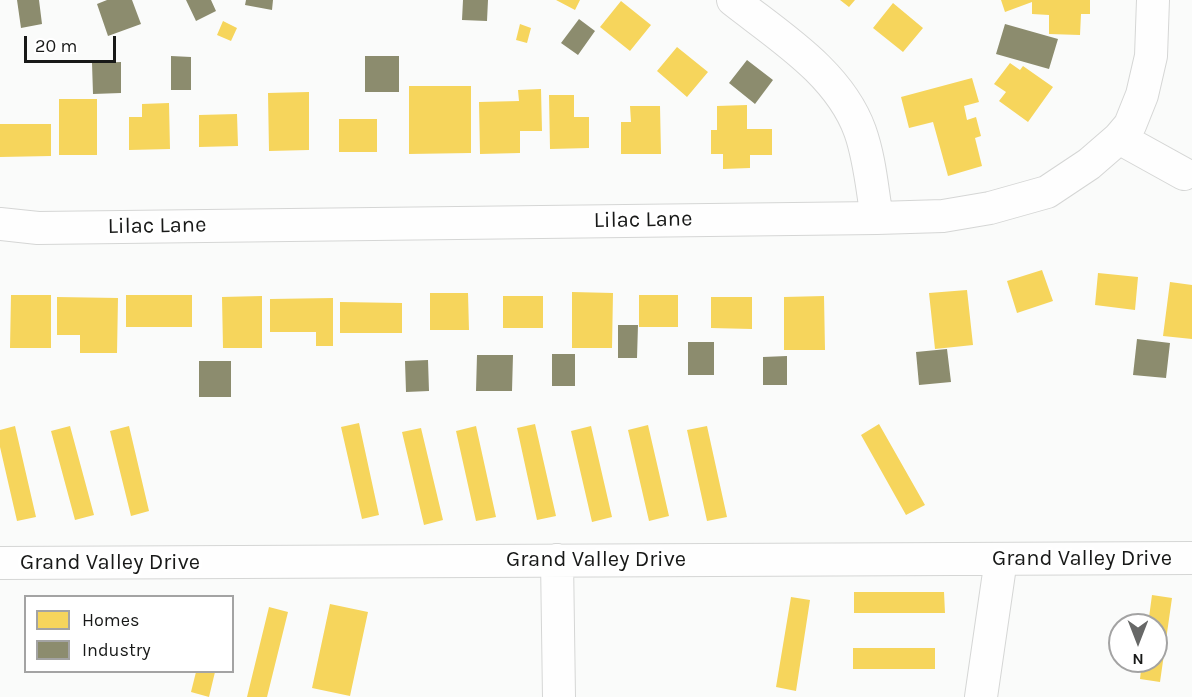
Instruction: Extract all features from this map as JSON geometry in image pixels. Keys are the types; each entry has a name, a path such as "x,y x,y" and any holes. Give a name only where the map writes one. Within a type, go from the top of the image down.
{"street":[{"path":"734,0 803,55 840,93 860,129 867,155 877,218"},
{"name":"Lilac Lane","path":"0,224 38,228 877,218 943,216 990,208 1047,192 1089,164 1119,138 1130,125 1142,95 1151,56 1154,0"},
{"path":"1119,138 1184,174"},
{"name":"Grand Valley Drive","path":"0,563 1192,558"},
{"path":"981,697 1001,559"},
{"path":"557,560 559,697"}],"building: Homes":[{"path":"556,0 580,0 575,10"},
{"path":"840,0 855,0 849,7"},
{"path":"1001,0 1090,0 1090,14 1081,14 1080,35 1049,34 1049,15 1032,14 1032,2 1005,12"},
{"path":"621,1 651,25 630,51 600,27"},
{"path":"893,3 923,28 903,52 873,28"},
{"path":"223,21 237,28 231,41 217,35"},
{"path":"520,24 531,28 527,43 516,40"},
{"path":"677,47 708,72 687,97 657,71"},
{"path":"1010,63 1020,70 1023,66 1053,87 1028,122 999,101 1006,92 994,84"},
{"path":"972,78 979,102 964,106 967,120 976,117 981,136 975,138 982,166 948,176 933,122 909,128 901,97"},
{"path":"409,86 471,86 471,153 409,154"},
{"path":"541,89 542,131 520,131 520,153 480,154 479,102 519,101 518,90"},
{"path":"309,92 309,150 269,151 268,93"},
{"path":"549,95 574,95 574,117 589,117 589,148 550,149"},
{"path":"59,99 97,99 97,155 59,155"},
{"path":"169,103 170,149 129,150 129,117 142,117 142,104"},
{"path":"747,105 747,129 772,129 772,155 750,155 750,168 723,169 723,154 711,154 711,130 717,130 717,106"},
{"path":"630,106 660,106 661,154 621,154 621,122 631,122"},
{"path":"237,114 238,146 199,147 199,115"},
{"path":"339,119 377,119 377,152 339,152"},
{"path":"0,124 51,124 51,156 0,157"},
{"path":"1042,270 1053,301 1017,313 1007,281"},
{"path":"1098,273 1138,277 1135,310 1095,305"},
{"path":"1170,282 1192,285 1192,339 1163,336"},
{"path":"967,290 973,345 935,349 929,293"},
{"path":"572,292 613,293 612,348 572,348"},
{"path":"430,293 468,293 469,330 430,330"},
{"path":"11,295 51,295 51,348 10,348"},
{"path":"126,295 192,295 192,327 126,327"},
{"path":"639,295 678,295 678,327 639,327"},
{"path":"262,296 262,348 223,348 222,297"},
{"path":"503,296 543,296 543,328 503,328"},
{"path":"824,296 825,350 784,350 784,297"},
{"path":"57,297 118,298 117,353 80,353 80,335 57,335"},
{"path":"711,297 752,297 752,329 711,328"},
{"path":"333,298 333,346 316,346 316,332 270,332 270,299"},
{"path":"340,302 402,303 402,333 340,333"},
{"path":"359,423 379,515 362,519 341,427"},
{"path":"535,424 556,516 537,520 517,428"},
{"path":"879,424 925,505 906,515 861,435"},
{"path":"648,425 669,516 649,521 628,430"},
{"path":"15,426 36,517 17,521 0,447 0,430"},
{"path":"70,426 94,515 75,520 51,431"},
{"path":"129,426 149,511 131,516 110,431"},
{"path":"476,426 496,517 476,521 456,431"},
{"path":"591,426 612,517 592,522 571,431"},
{"path":"707,426 727,517 707,521 687,430"},
{"path":"421,428 443,520 424,525 402,432"},
{"path":"854,592 944,592 945,613 854,613"},
{"path":"1152,595 1172,598 1168,626 1168,613 1150,613"},
{"path":"791,597 810,600 796,691 776,687"},
{"path":"330,604 368,612 350,696 312,688"},
{"path":"269,607 288,612 267,697 247,697"},
{"path":"853,648 935,648 935,669 853,669"},
{"path":"196,673 215,673 209,697 191,692"},
{"path":"1141,673 1161,673 1160,682 1140,679"}],"building: Industry":[{"path":"17,0 39,0 42,24 21,28"},
{"path":"107,0 132,0 141,24 108,36 97,4"},
{"path":"186,0 211,0 216,11 196,21"},
{"path":"246,0 273,0 272,10 245,5"},
{"path":"463,0 488,0 487,21 462,20"},
{"path":"579,19 595,31 578,55 561,43"},
{"path":"1005,24 1058,39 1049,69 996,54"},
{"path":"171,56 191,57 191,90 171,90"},
{"path":"365,56 399,56 399,92 365,92"},
{"path":"747,60 773,80 755,104 729,83"},
{"path":"121,62 121,93 93,94 92,63"},
{"path":"618,325 638,325 637,358 618,358"},
{"path":"1137,339 1170,343 1166,378 1133,375"},
{"path":"688,342 714,342 714,375 688,375"},
{"path":"947,349 951,382 919,385 916,352"},
{"path":"552,354 575,354 575,386 552,386"},
{"path":"477,355 513,355 512,391 476,391"},
{"path":"787,356 787,385 763,385 763,357"},
{"path":"428,360 429,391 406,392 405,361"},
{"path":"199,361 231,361 231,397 199,397"}]}
